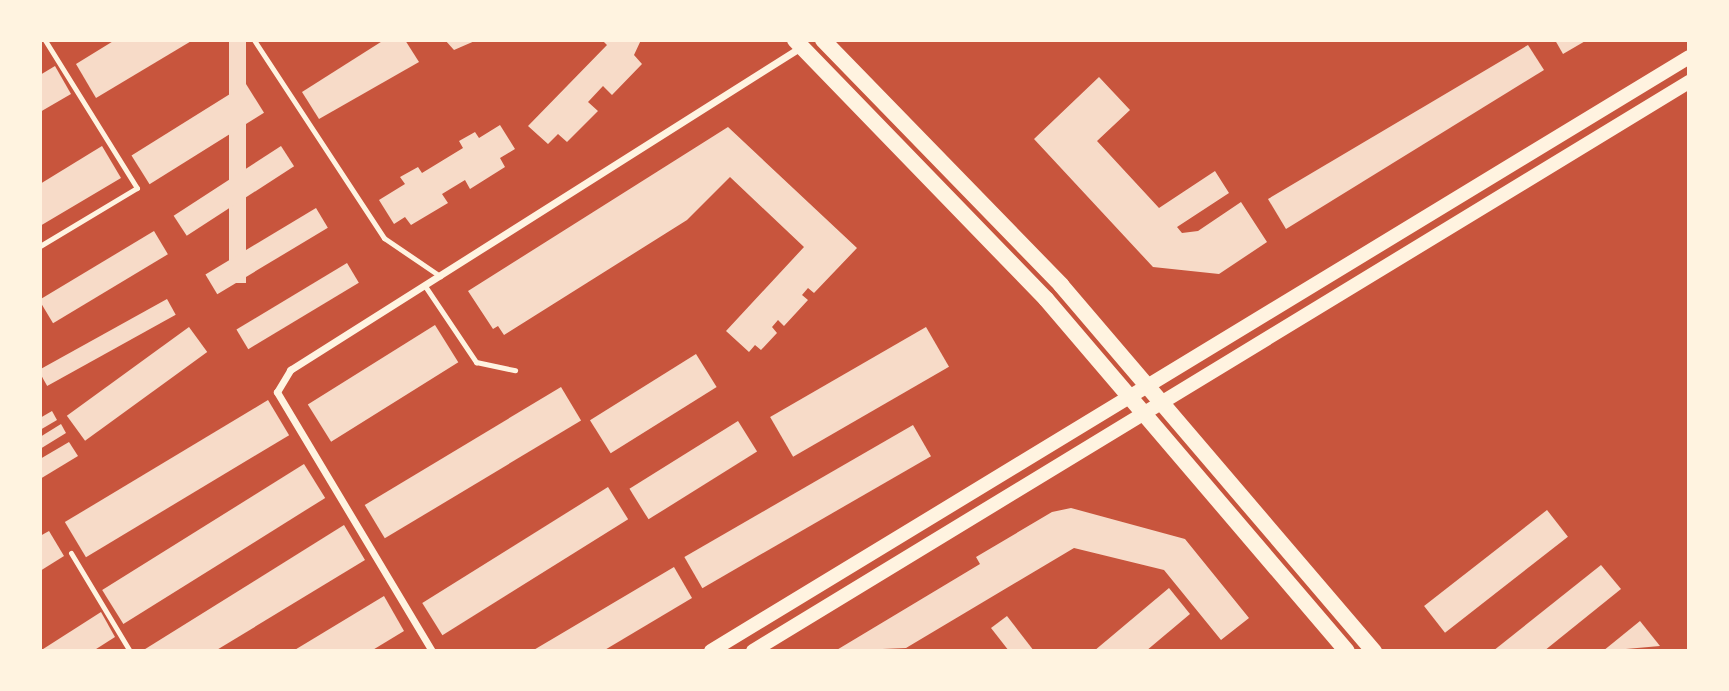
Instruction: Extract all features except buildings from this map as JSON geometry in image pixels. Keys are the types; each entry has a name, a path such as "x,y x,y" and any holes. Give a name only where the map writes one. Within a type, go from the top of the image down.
{"main road":[{"path":"823,40 1061,285 1374,651"},
{"path":"798,43 1046,299 1347,651"},
{"path":"712,651 1689,57"},
{"path":"753,651 1689,82"}],"street":[{"path":"432,651 277,392 290,370 425,286 798,43"}],"lane":[{"path":"40,246 137,188 45,40"},
{"path":"254,40 384,238 440,276"},
{"path":"425,286 476,362 515,370"},
{"path":"71,553 130,651"}]}
